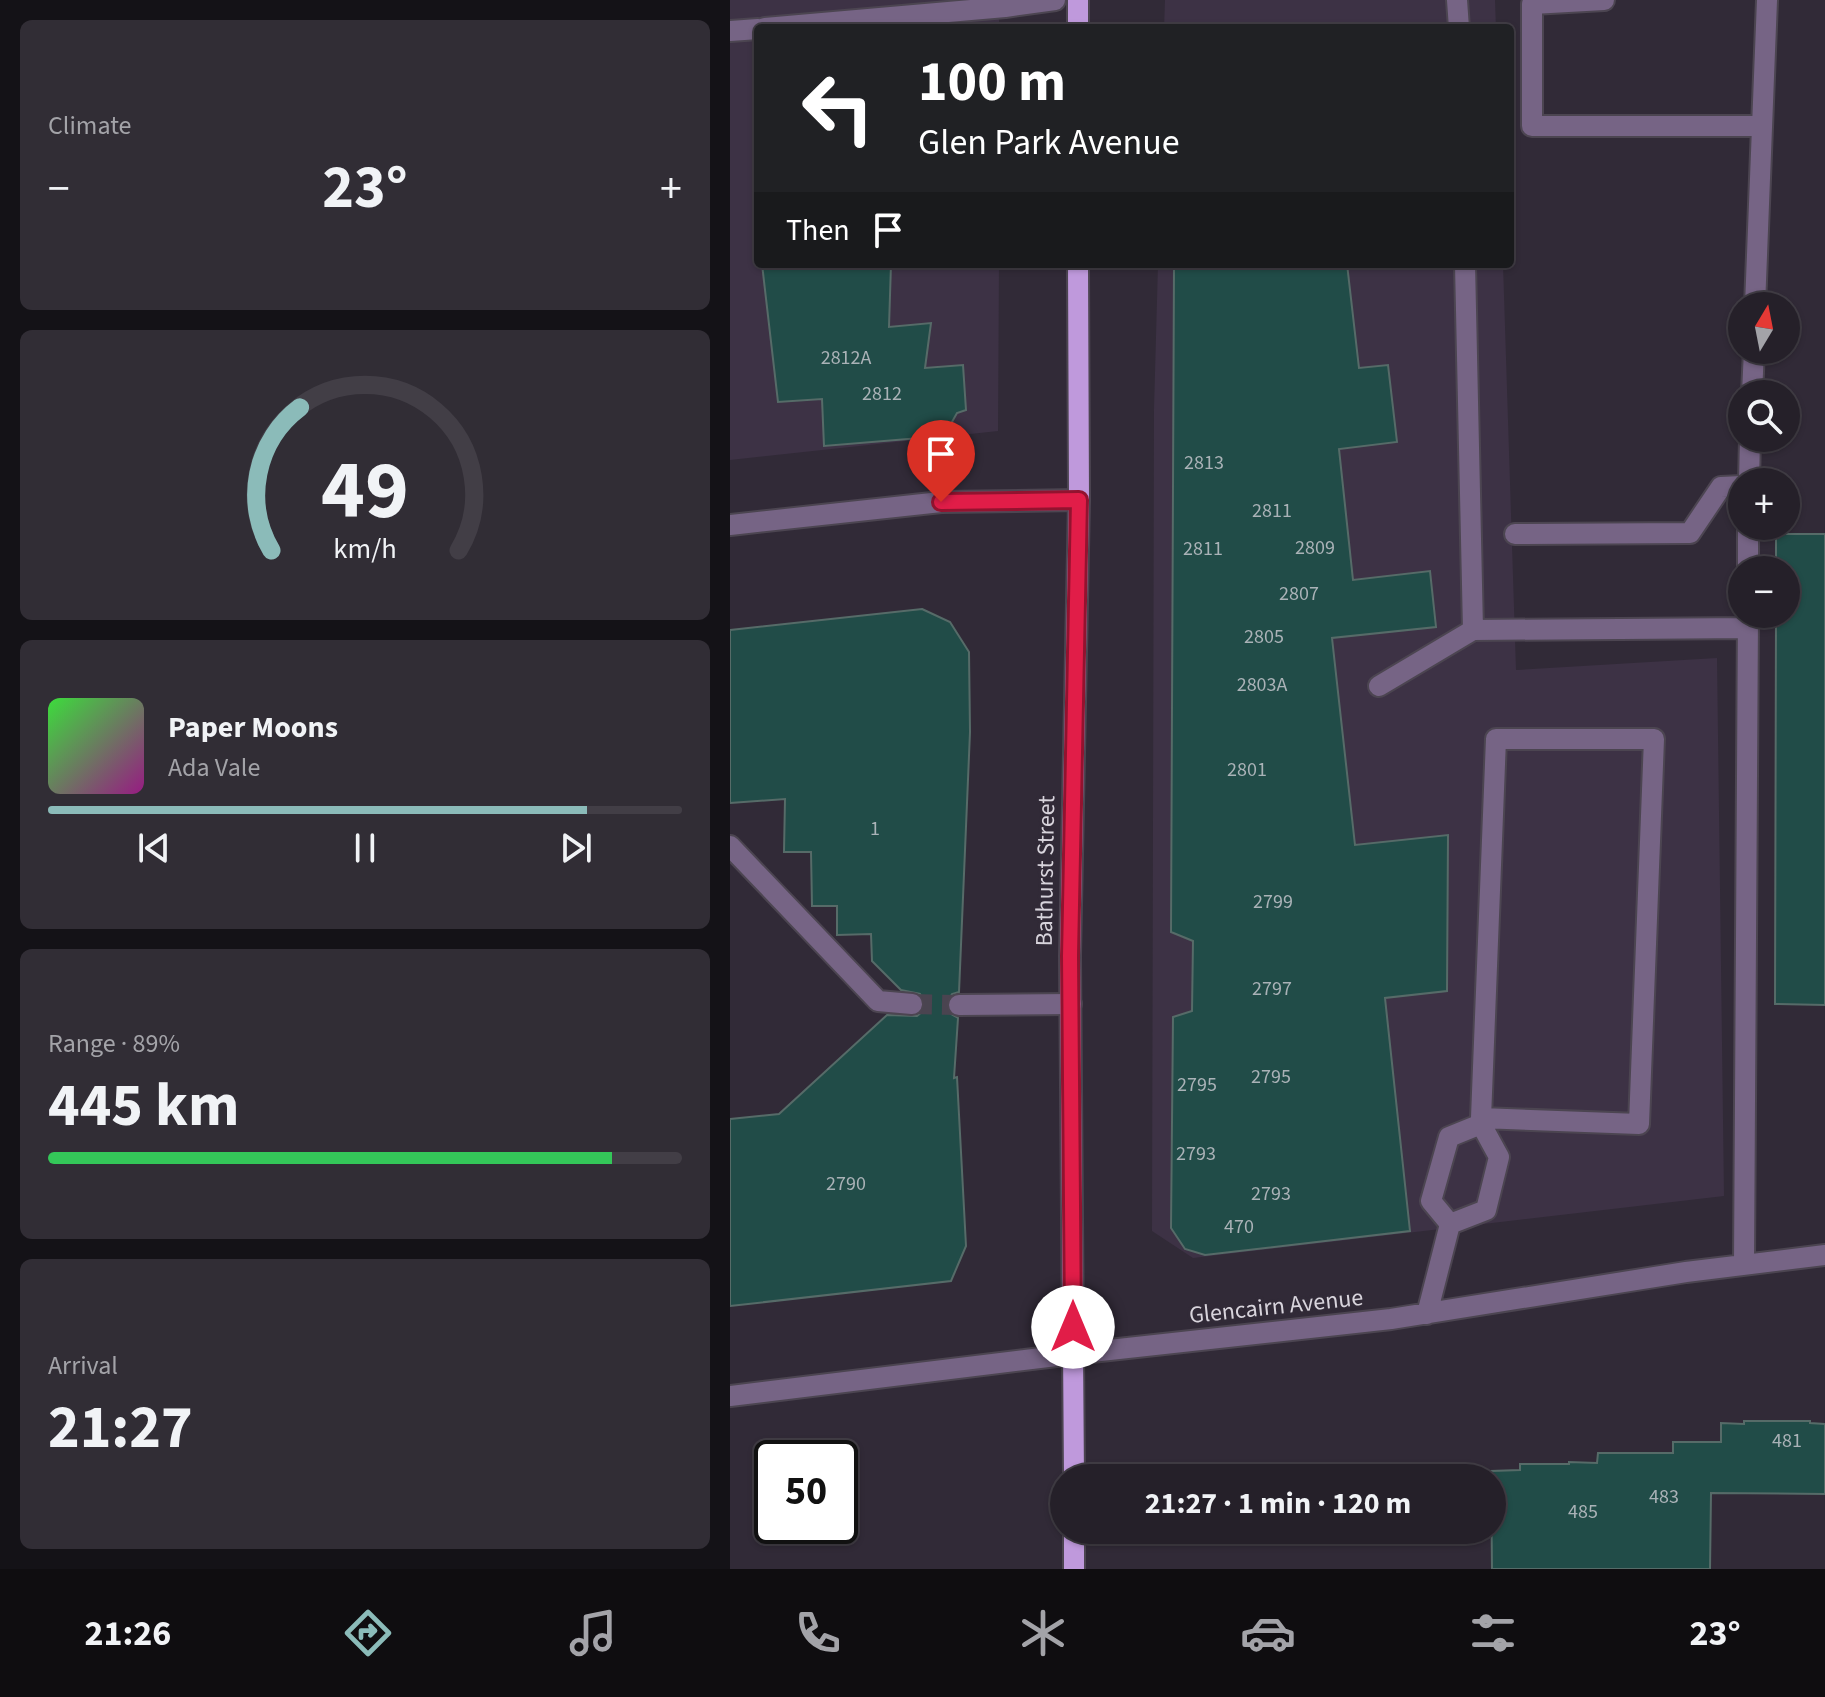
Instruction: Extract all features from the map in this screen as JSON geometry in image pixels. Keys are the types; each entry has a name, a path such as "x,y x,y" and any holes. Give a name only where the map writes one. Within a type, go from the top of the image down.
{"main road":[{"path":"1078,0 1078,24"},
{"name":"Bathurst Street","path":"1074,1464 1070,941 1079,500 1078,268"},
{"path":"1074,1544 1074,1569"}],"street":[{"path":"811,24 1055,0"},
{"path":"1457,0 1459,24"},
{"path":"1604,0 1532,4 1532,126 1762,126"},
{"path":"1756,292 1767,0"},
{"path":"730,31 754,29"},
{"path":"1465,268 1473,630"},
{"path":"1515,534 1690,533 1721,487 1728,487"},
{"path":"730,525 941,502 1079,500"},
{"path":"1379,686 1473,630 1728,622"},
{"path":"1744,1264 1748,628"},
{"path":"1450,1224 1431,1201 1449,1137 1481,1121 1639,1124 1654,739 1496,739 1481,1121 1499,1157 1486,1210 1450,1224"},
{"path":"730,846 878,1001 912,1004"},
{"path":"959,1005 1071,1004"},
{"path":"1427,1314 1450,1224"},
{"name":"Glencairn Avenue","path":"730,1396 1391,1319 1744,1264 1825,1255"}],"shaded area":[{"path":"730,0 999,0 999,24 754,24 754,268 999,268 998,431 730,460"},
{"path":"1165,0 1495,0 1496,24 1164,24"},
{"path":"1158,268 1503,268 1516,670 1717,658 1724,1196 1193,1258 1152,1231 1154,409"}],"building":[{"path":"762,268 891,268 889,327 931,323 925,368 963,365 966,410 957,413 944,436 824,446 822,399 778,402"},
{"path":"1174,268 1347,268 1359,368 1388,365 1397,442 1339,449 1353,580 1430,571 1436,627 1332,638 1355,845 1448,835 1447,991 1385,998 1410,1231 1205,1255 1185,1249 1171,1228 1173,1017 1192,1011 1193,941 1171,932"},
{"path":"1800,534 1825,534 1825,1005 1775,1004 1776,628 1800,628 1800,556 1776,556 1776,540 1800,540"},
{"path":"922,609 950,622 969,652 970,732 959,992 952,994 946,1004 948,1012 958,1018 954,1078 957,1077 966,1246 951,1281 730,1306 730,1119 779,1114 887,1015 917,1016 925,1004 920,994 901,990 872,961 871,934 837,935 837,906 812,906 811,852 784,852 785,799 730,803 730,630"},
{"path":"1744,1421 1810,1421 1825,1424 1825,1494 1711,1493 1710,1569 1492,1569 1492,1544 1506,1544 1506,1470 1520,1470 1520,1464 1597,1463 1598,1453 1673,1453 1673,1442 1721,1442 1721,1423 1744,1424"}],"tunnel":[{"path":"912,1004 959,1005"}],"route":[{"path":"941,502 1079,500 1070,956 1073,1327"}]}
